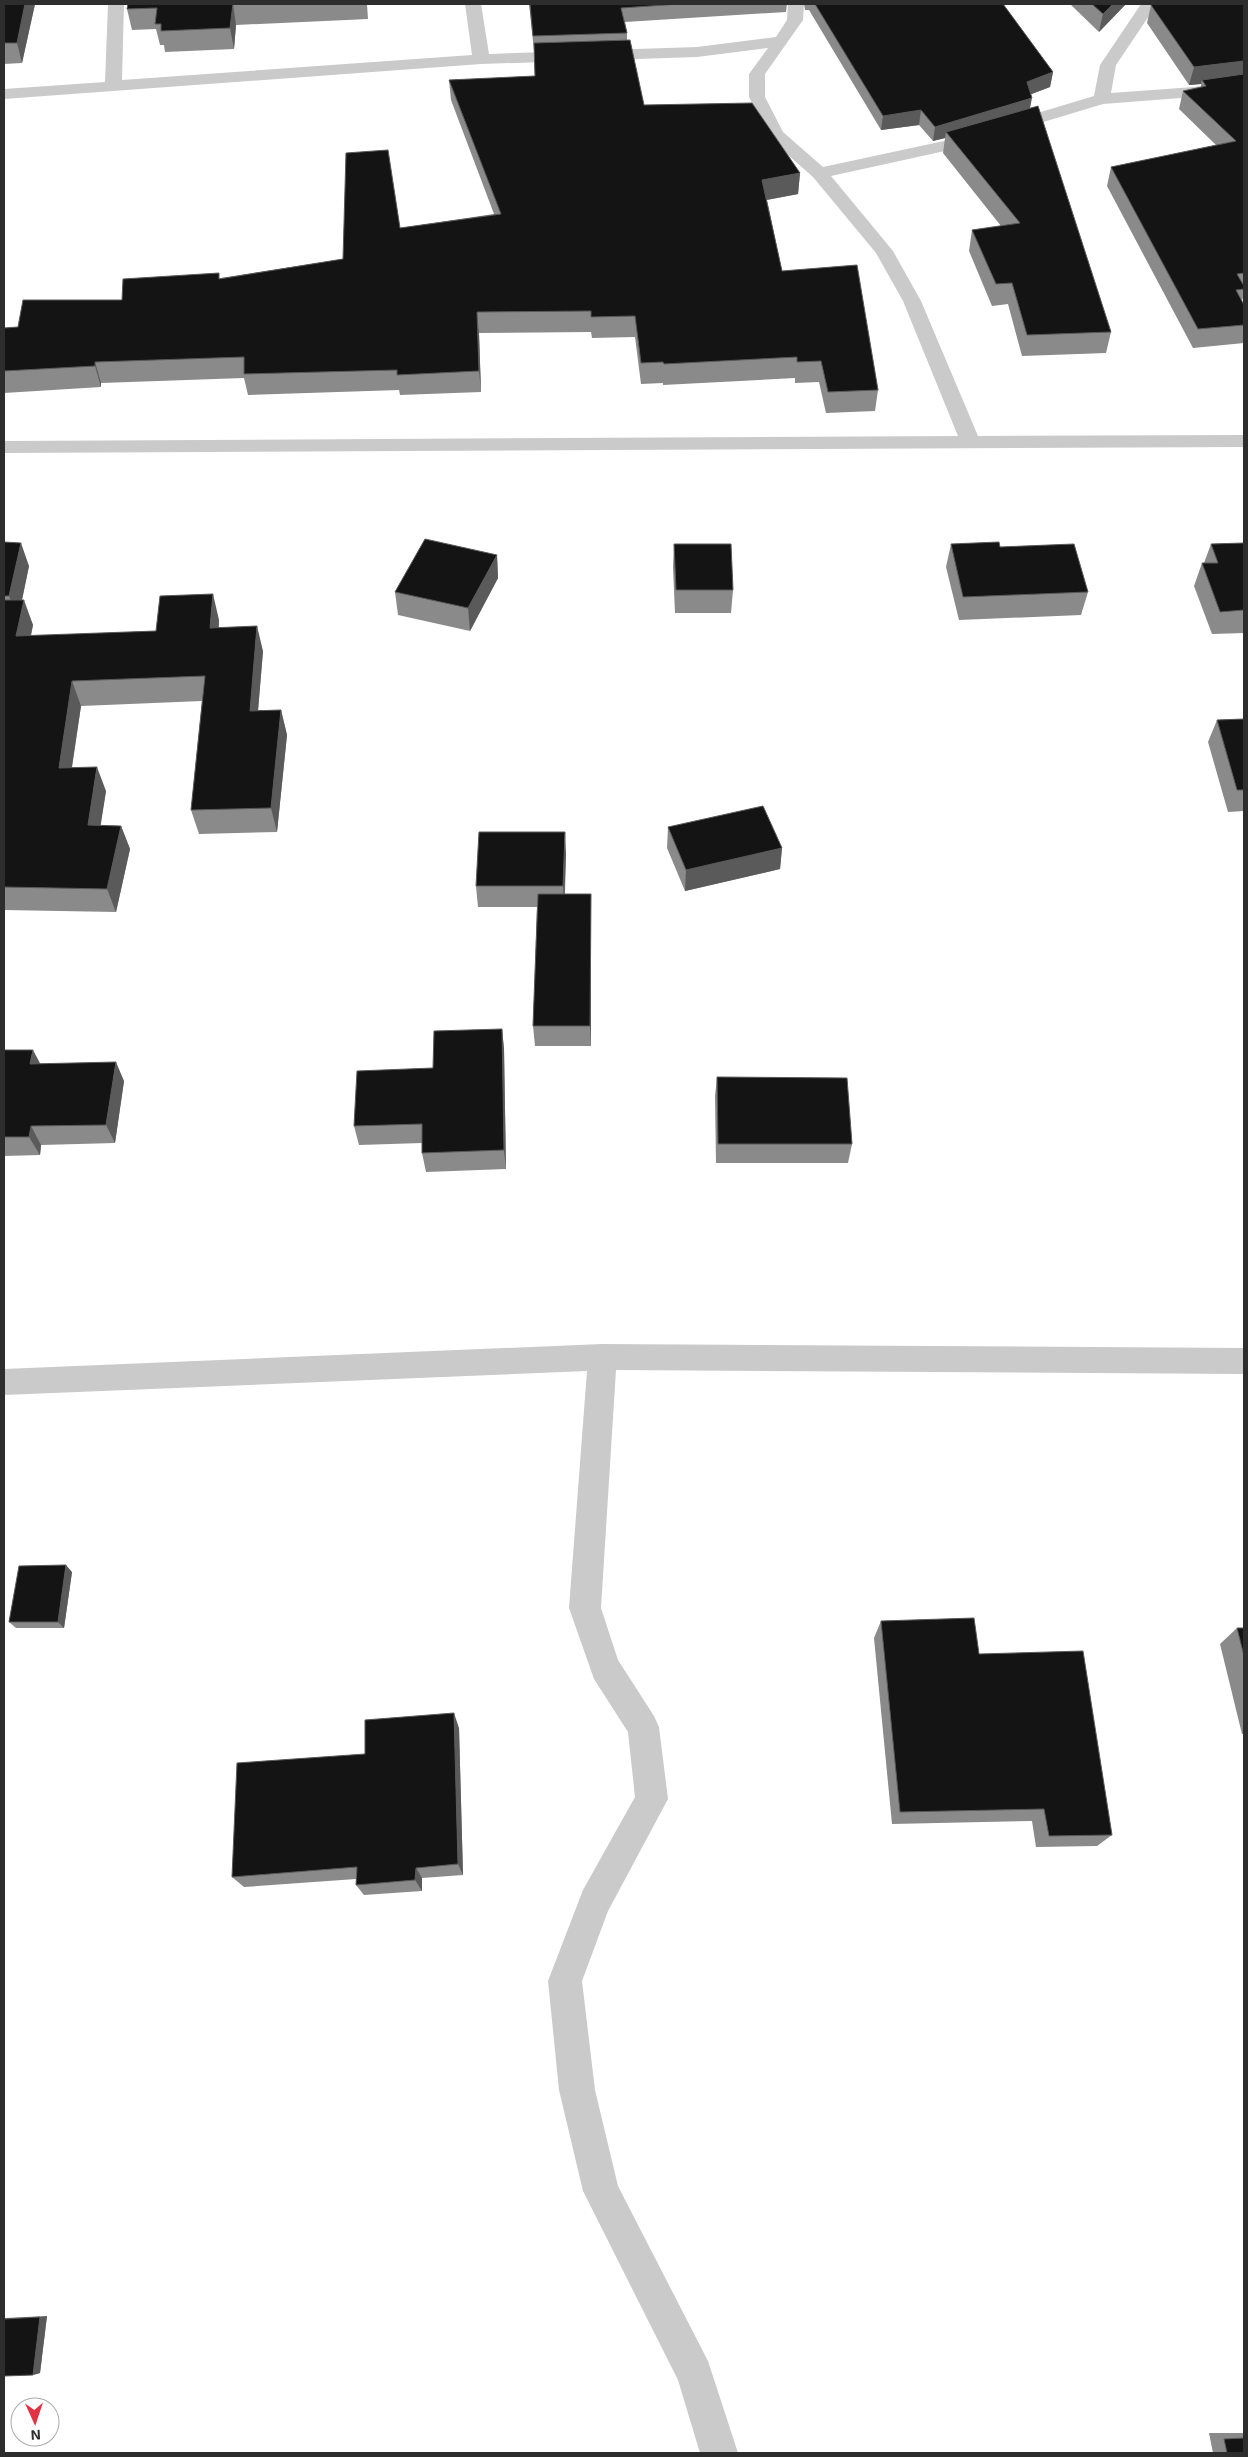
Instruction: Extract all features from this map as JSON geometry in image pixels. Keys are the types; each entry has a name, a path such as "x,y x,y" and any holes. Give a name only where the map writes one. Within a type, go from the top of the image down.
{"street":[{"path":"113,86 116,4"},
{"path":"473,4 481,59"},
{"path":"743,69 781,41 794,20 796,4"},
{"path":"1102,99 1108,65 1149,4"},
{"path":"4,94 481,59 697,52 781,41"},
{"path":"697,52 743,69 776,135 819,173 889,259 912,301 971,443"},
{"path":"819,173 948,146 1102,99 1244,86"},
{"path":"4,448 1244,441"},
{"path":"602,1357 585,1608 605,1668 643,1727 652,1799 595,1902 565,1981 577,2090 601,2191 695,2374 719,2453"},
{"path":"4,1382 602,1357 1244,1361"}],"building":[{"path":"4,4 25,4 17,43 4,43"},
{"path":"128,4 233,4 230,28 161,31 161,24 155,24 157,8 127,9"},
{"path":"530,4 680,4 621,8 627,33 533,36"},
{"path":"815,4 1003,4 1053,72 1027,82 1032,98 935,127 921,110 883,116"},
{"path":"1092,4 1113,4 1103,14"},
{"path":"1152,4 1244,4 1244,61 1194,67"},
{"path":"630,40 644,105 752,103 800,173 762,180 782,271 857,265 878,390 828,392 821,361 797,362 797,357 664,364 663,362 641,363 635,316 591,317 591,311 477,312 479,371 397,375 397,370 244,374 244,357 95,362 95,366 4,371 4,328 18,327 23,300 122,300 123,279 219,273 219,279 343,259 346,153 388,150 400,228 501,214 449,80 535,76 534,43"},
{"path":"1244,74 1244,273 1237,274 1244,289 1236,290 1244,305 1244,325 1198,329 1111,167 1236,141 1183,91 1206,86 1202,80"},
{"path":"1038,106 1111,332 1027,335 1012,283 996,284 972,230 1020,223 946,132"},
{"path":"425,539 497,555 468,608 395,592"},
{"path":"4,542 21,543 9,596 4,596"},
{"path":"999,542 1000,547 1074,544 1088,592 963,597 951,544"},
{"path":"1244,543 1244,610 1220,612 1202,563 1218,563 1211,544"},
{"path":"674,544 731,544 733,590 676,590"},
{"path":"213,594 210,628 257,626 250,711 281,710 271,808 191,810 205,676 72,681 59,768 97,767 88,825 121,826 107,889 4,887 4,600 24,600 16,636 156,631 160,596"},
{"path":"1244,719 1244,790 1237,790 1217,720"},
{"path":"763,806 782,848 686,870 668,827"},
{"path":"479,832 565,832 563,886 476,886"},
{"path":"538,894 591,894 590,1026 533,1026"},
{"path":"502,1029 504,1150 422,1153 422,1124 354,1126 357,1071 433,1068 434,1031"},
{"path":"4,1050 33,1050 30,1064 116,1062 106,1125 31,1126 29,1137 4,1137"},
{"path":"717,1077 847,1078 852,1144 718,1144"},
{"path":"66,1565 58,1622 9,1622 19,1566"},
{"path":"974,1618 979,1654 1083,1651 1112,1835 1049,1836 1044,1809 900,1812 881,1621"},
{"path":"1237,1628 1244,1628 1244,1656"},
{"path":"454,1713 458,1864 416,1868 415,1880 356,1885 357,1867 232,1877 237,1763 365,1754 365,1720"},
{"path":"40,2317 33,2375 4,2376 4,2319"},
{"path":"1244,2438 1244,2453 1227,2453 1224,2439"}]}
